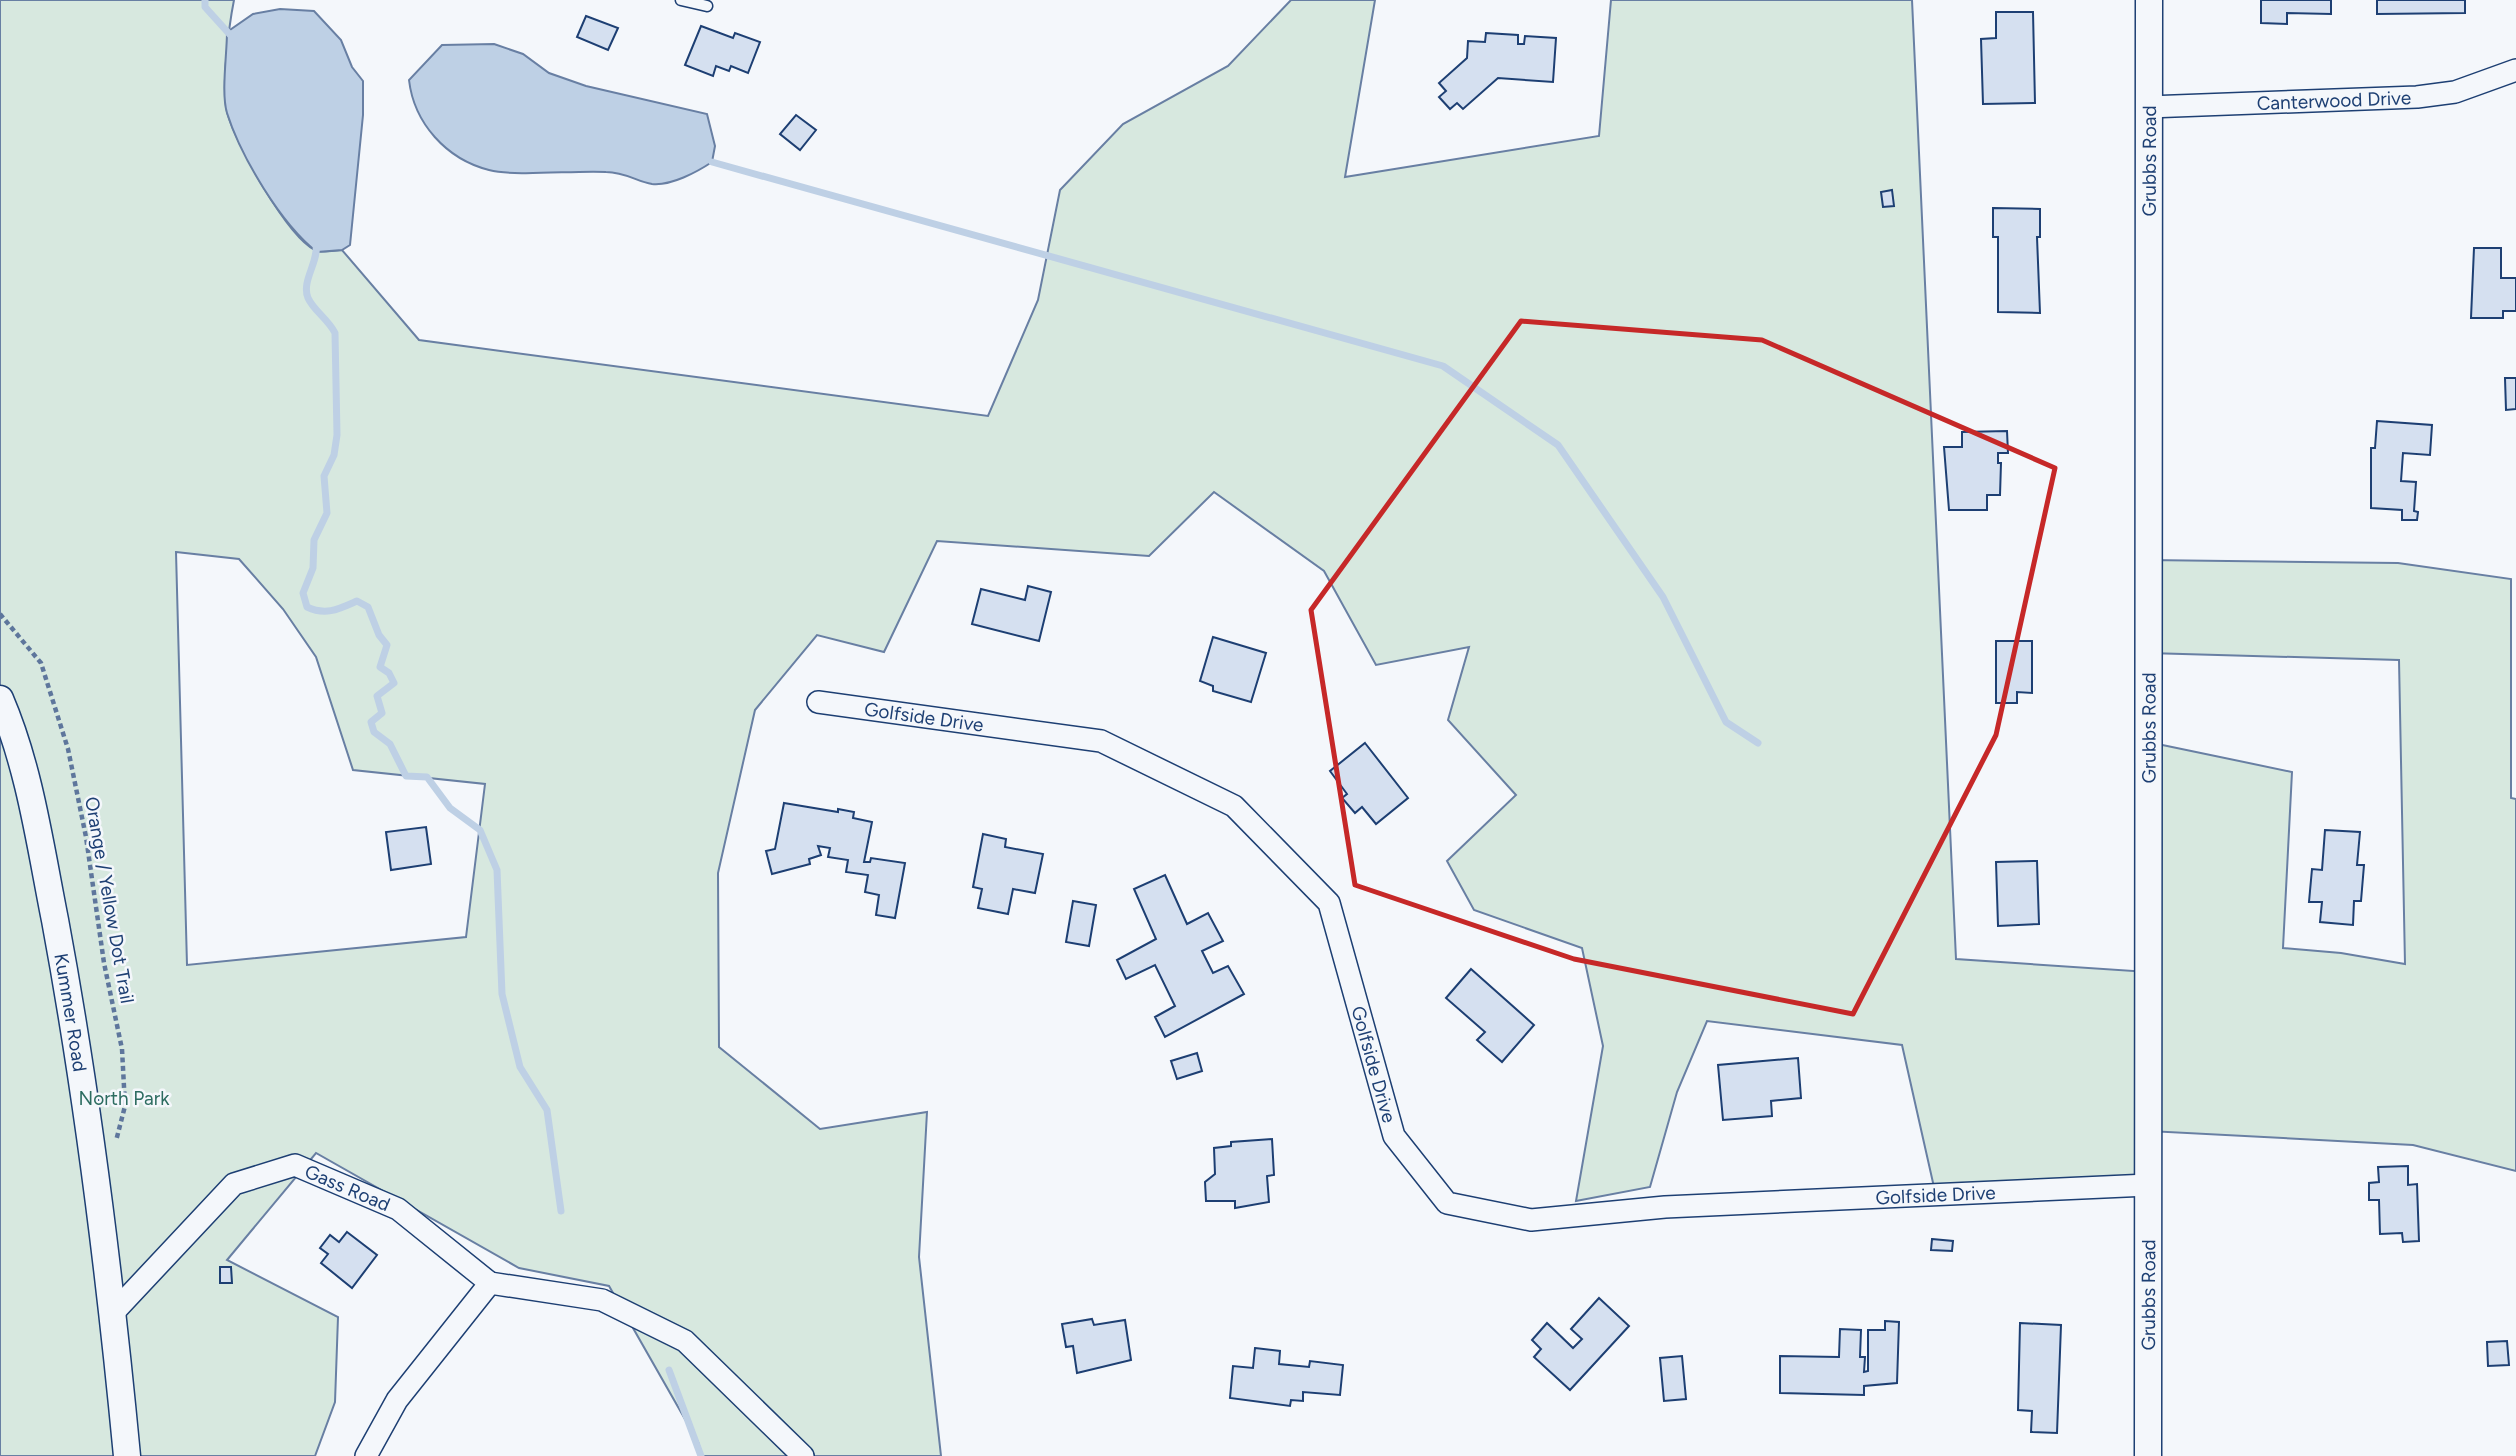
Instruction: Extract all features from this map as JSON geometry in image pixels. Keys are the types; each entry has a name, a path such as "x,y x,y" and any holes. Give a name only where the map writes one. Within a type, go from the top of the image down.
{"street":[{"name":"Grubbs Road","path":"2148,1456 2149,0"},
{"name":"Canterwood Drive","path":"2148,107 2417,97 2455,92 2516,70"},
{"name":"Kummer Road","path":"0,699 27,776 65,974 113,1312 127,1456"},
{"name":"Golfside Drive","path":"818,702 1101,741 1234,806 1329,903 1394,1136 1447,1203 1531,1220 1665,1208 2148,1185"},
{"name":"Gass Road","path":"113,1312 234,1184 295,1165 398,1209 489,1283"},
{"path":"366,1456 397,1400 489,1283 602,1300 685,1341 803,1456"}],"lane":[{"path":"681,0 707,6"}],"path":[{"name":"Orange / Yellow Dot Trail","path":"0,614 41,663 68,749 86,837 104,962 121,1049 125,1106 115,1144"}],"highlighted area":[{"path":"1521,321 1762,340 2055,468 1996,735 1853,1014 1574,959 1355,885 1311,610"}],"green space":[{"name":"North Park","path":"0,0 234,0 226,56 225,101 232,126 251,166 277,208 304,241 318,251 342,250 419,340 988,416 1038,300 1060,190 1123,124 1228,66 1291,0 1375,0 1345,177 1599,136 1611,0 1912,0 1956,959 2148,972 2148,742 2292,772 2283,948 2341,953 2405,964 2399,660 2148,653 2148,560 2398,563 2511,579 2511,798 2516,799 2516,1171 2413,1145 2149,1131 2148,1185 1936,1196 1902,1045 1707,1021 1677,1092 1650,1187 1576,1201 1603,1046 1582,948 1474,910 1447,861 1516,795 1448,720 1469,647 1376,665 1324,571 1214,492 1149,556 937,541 884,652 817,635 755,710 718,873 719,1047 820,1129 927,1112 919,1257 941,1456 702,1456 698,1442 609,1286 519,1268 316,1153 227,1260 338,1317 335,1402 315,1456 0,1456","holes":["176,552 239,559 283,609 316,657 353,770 485,784 466,937 187,965"]}],"water":[{"path":"280,9 314,11 341,40 352,67 363,81 363,115 350,245 342,250 317,252 290,225 252,169 227,113 224,84 227,32 253,14"},
{"path":"494,44 523,54 549,73 586,86 707,114 715,146 712,162 675,181 659,184 613,172 501,172 473,165 446,148 425,124 412,96 409,80 442,45"}],"building":[{"path":"2261,0 2331,0 2331,14 2287,13 2287,24 2261,23"},
{"path":"2377,0 2465,0 2465,13 2377,14"},
{"path":"1996,12 2033,12 2035,103 1983,104 1981,39 1996,38"},
{"path":"586,16 618,28 608,50 577,37"},
{"path":"701,26 733,38 735,33 760,42 748,73 731,66 729,71 716,66 713,76 685,65"},
{"path":"1486,33 1518,35 1518,44 1524,44 1525,36 1556,38 1553,82 1498,78 1463,109 1457,103 1450,109 1439,97 1446,91 1439,83 1467,58 1468,41 1485,42"},
{"path":"796,115 816,130 800,150 780,134"},
{"path":"1892,190 1894,206 1883,207 1881,192"},
{"path":"1993,208 2040,209 2040,237 2037,237 2040,313 1998,312 1998,237 1993,237"},
{"path":"2474,248 2501,248 2501,278 2516,278 2516,311 2503,311 2503,318 2471,318"},
{"path":"2505,378 2516,378 2516,409 2506,410"},
{"path":"2377,421 2432,425 2430,455 2403,453 2401,481 2416,482 2414,511 2418,512 2417,520 2402,520 2402,510 2371,508 2371,448 2375,448"},
{"path":"2007,431 2008,453 1998,453 1998,463 2001,463 2000,495 1987,495 1987,510 1949,510 1944,447 1962,447 1962,432"},
{"path":"1028,586 1051,592 1039,641 972,624 981,589 1025,600"},
{"path":"1213,637 1266,653 1251,702 1213,691 1213,686 1200,681"},
{"path":"1996,641 2032,641 2032,693 2017,692 2017,703 1996,703"},
{"path":"1365,743 1408,798 1376,824 1362,807 1355,813 1342,798 1347,794 1330,771"},
{"path":"784,803 854,812 853,818 872,822 864,862 870,862 871,858 905,863 895,918 876,915 879,895 865,892 868,875 846,872 848,860 828,857 830,848 818,846 821,855 809,859 810,864 772,874 766,851 775,849"},
{"path":"426,827 431,864 391,870 386,832"},
{"path":"2325,830 2360,832 2357,865 2364,865 2361,901 2354,901 2353,925 2320,922 2322,902 2309,902 2312,869 2322,870"},
{"path":"983,834 1006,839 1005,847 1043,854 1035,893 1013,889 1008,914 978,908 982,889 973,887"},
{"path":"2037,861 2039,924 1998,926 1996,862"},
{"path":"1165,875 1187,924 1208,913 1223,941 1202,951 1213,973 1228,966 1244,994 1165,1037 1155,1017 1175,1006 1155,965 1126,979 1117,960 1156,939 1134,889"},
{"path":"1073,901 1096,905 1089,946 1066,942"},
{"path":"1471,969 1534,1025 1502,1062 1477,1040 1485,1032 1446,998"},
{"path":"1197,1053 1202,1071 1177,1079 1171,1061"},
{"path":"1798,1058 1801,1098 1771,1101 1772,1116 1723,1120 1718,1065"},
{"path":"1272,1139 1274,1175 1267,1176 1269,1202 1235,1208 1235,1201 1206,1201 1205,1182 1215,1174 1214,1148 1231,1146 1231,1142"},
{"path":"2408,1166 2408,1185 2417,1184 2419,1241 2403,1242 2402,1233 2380,1234 2379,1200 2369,1200 2369,1183 2379,1182 2378,1167"},
{"path":"347,1232 377,1255 352,1288 321,1263 328,1254 320,1248 330,1235 339,1242"},
{"path":"1932,1239 1953,1241 1952,1251 1931,1250"},
{"path":"220,1267 231,1267 232,1283 220,1283"},
{"path":"1599,1298 1629,1326 1570,1390 1534,1357 1541,1349 1532,1340 1547,1323 1573,1348 1582,1339 1571,1329"},
{"path":"1092,1319 1094,1325 1125,1320 1131,1360 1077,1373 1073,1346 1066,1347 1062,1324"},
{"path":"1885,1321 1899,1322 1897,1383 1864,1386 1864,1395 1780,1393 1780,1356 1839,1357 1840,1329 1861,1330 1860,1357 1865,1357 1864,1372 1868,1371 1868,1330 1885,1330"},
{"path":"2020,1323 2061,1325 2057,1433 2031,1432 2032,1411 2018,1410"},
{"path":"2507,1341 2509,1365 2488,1366 2487,1342"},
{"path":"1255,1348 1280,1351 1279,1364 1309,1367 1310,1361 1343,1365 1340,1395 1303,1392 1303,1401 1291,1400 1290,1406 1230,1398 1233,1366 1253,1368"},
{"path":"1682,1356 1686,1399 1664,1401 1660,1358"}],"waterway":[{"path":"205,0 205,7 233,38"},
{"path":"712,162 1443,366 1558,445 1663,597 1726,722 1758,743"},
{"path":"316,244 306,292 311,303 335,333 337,435 334,455 324,476 327,513 314,540 313,568 303,593 307,607 314,610 332,610 357,601 368,607 379,635 387,645 380,667 389,673 394,683 377,696 382,713 371,722 374,732 390,744 406,776 427,777 450,808 480,830 497,870 502,994 520,1067 547,1110 561,1211"},
{"path":"669,1370 701,1456"}]}
